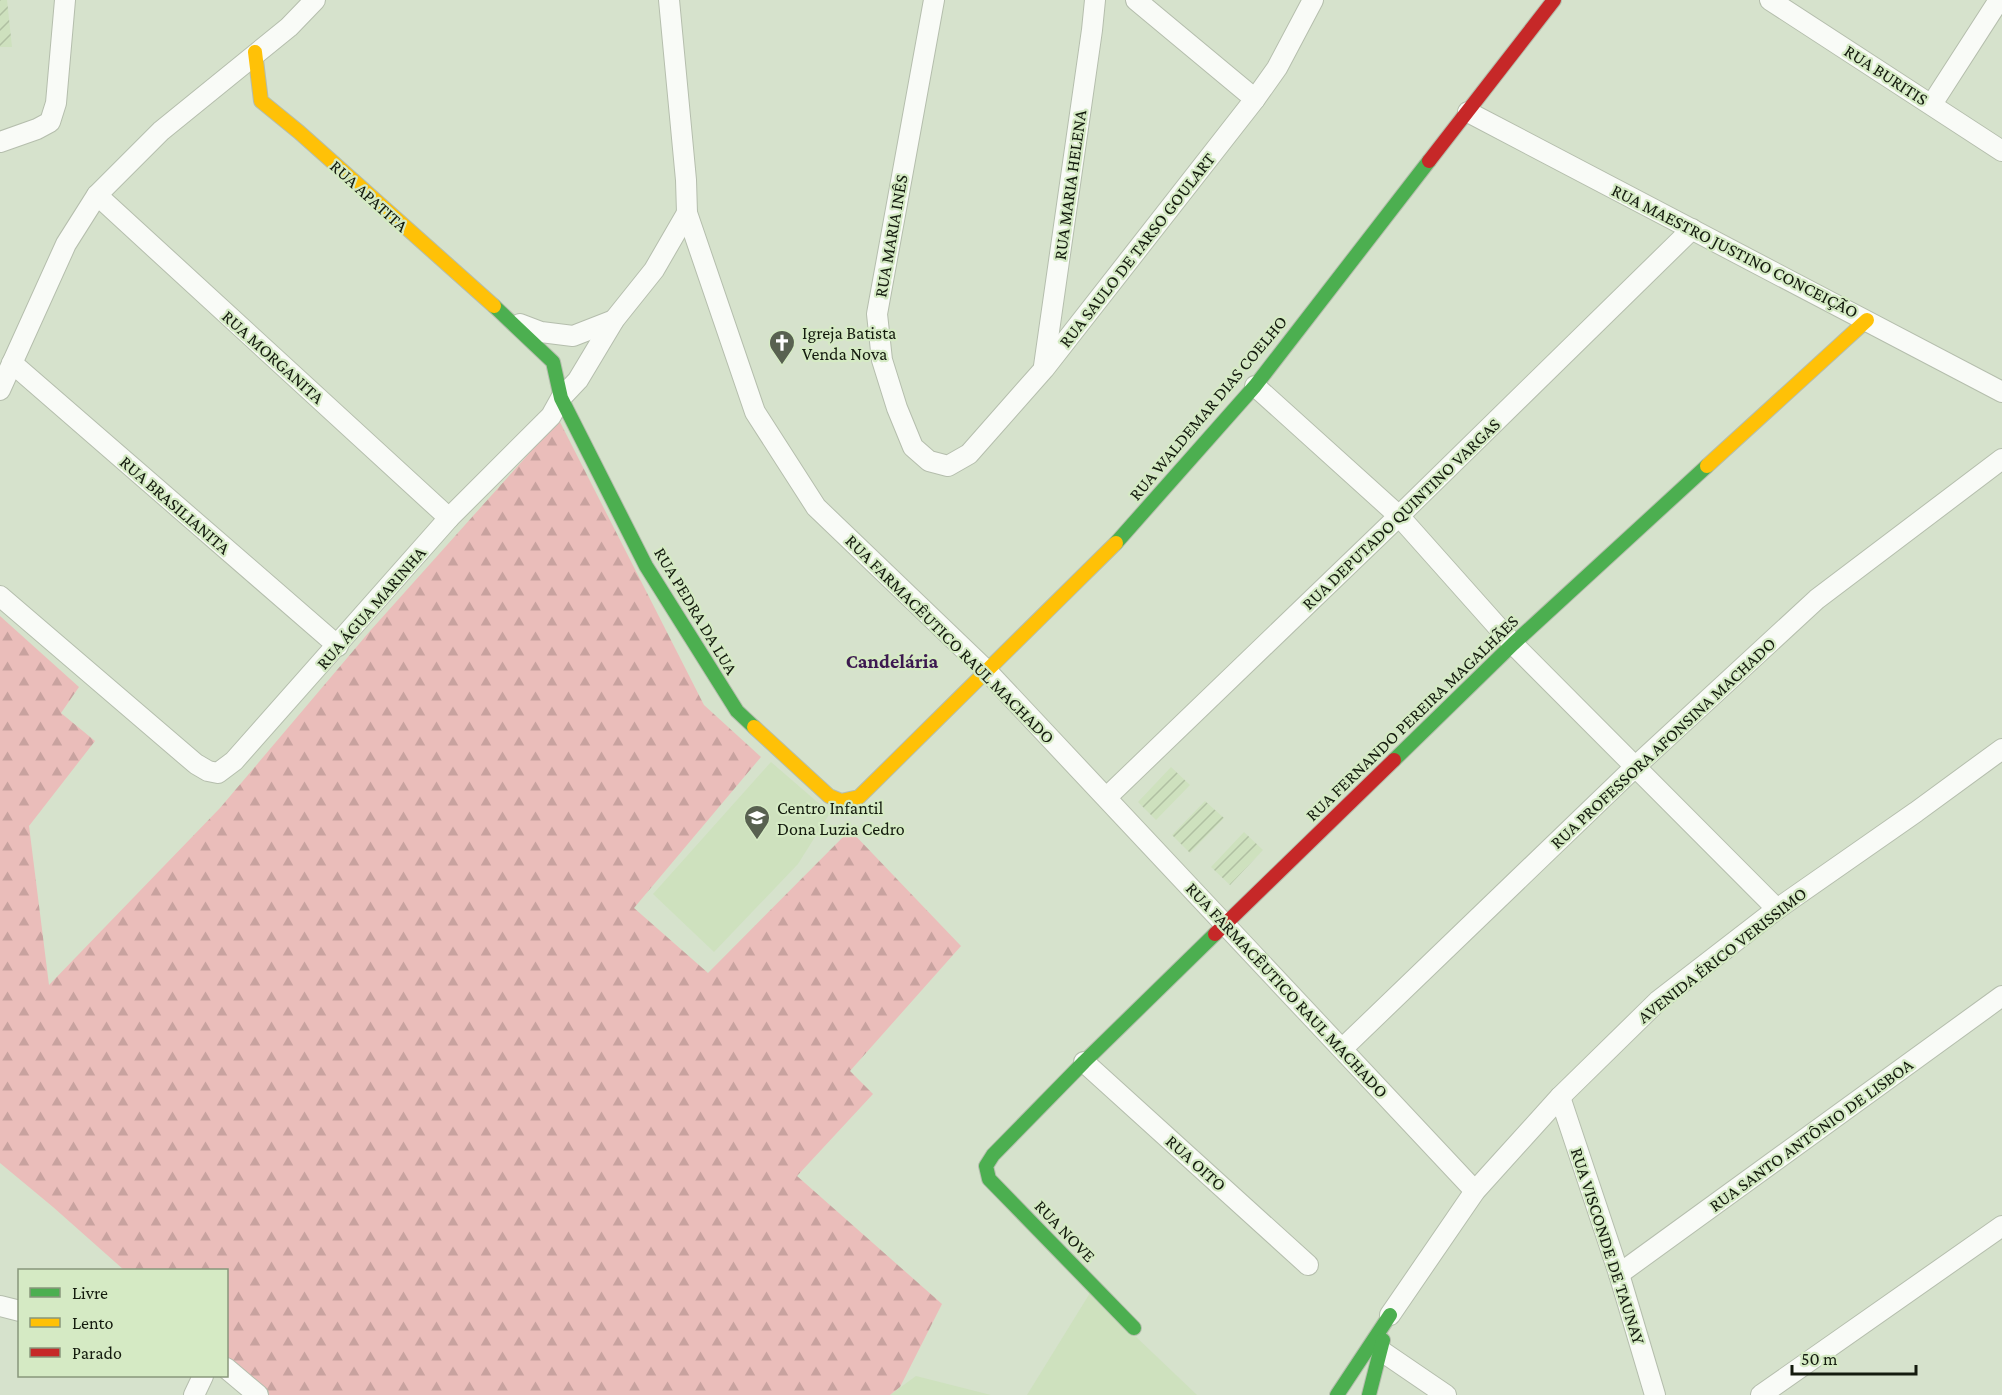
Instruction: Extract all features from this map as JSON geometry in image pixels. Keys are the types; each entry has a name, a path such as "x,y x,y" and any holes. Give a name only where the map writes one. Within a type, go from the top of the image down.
{"street":[{"path":"0,142 38,129 50,122 56,103 65,0"},
{"path":"0,390 66,244 97,195 161,131 255,52 289,27 315,0"},
{"name":"RUA FARMACÊUTICO RAUL MACHADO","path":"669,0 687,213 755,412 816,507 986,670 1475,1191"},
{"name":"RUA MARIA INÊS","path":"929,461 913,447 897,408 882,360 877,314 934,0"},
{"name":"RUA MARIA HELENA","path":"1044,369 1095,0"},
{"path":"1136,0 1255,99"},
{"name":"RUA SAULO DE TARSO GOULART","path":"929,461 948,465 969,454 1044,369 1255,99 1277,68 1313,0"},
{"name":"RUA WALDEMAR DIAS COELHO","path":"848,802 859,797 1125,534 1255,386 1554,0"},
{"path":"1932,104 1999,0"},
{"name":"RUA BURITIS","path":"1780,3 2002,151"},
{"name":"RUA APATITA","path":"255,52 261,101 514,323 553,362 561,398"},
{"name":"RUA MAESTRO JUSTINO CONCEIÇÃO","path":"1468,112 2002,392"},
{"name":"RUA MORGANITA","path":"97,195 449,518"},
{"name":"RUA ÁGUA MARINHA","path":"0,596 196,764 208,771 218,773 234,761 449,518 551,416 561,398 578,380 614,320 654,270 687,213"},
{"name":"RUA DEPUTADO QUINTINO VARGAS","path":"1107,797 1399,516 1692,229"},
{"name":"RUA APATITA","path":"514,323 541,332 573,336 614,320"},
{"name":"RUA FERNANDO PEREIRA MAGALHÃES","path":"993,1155 1084,1062 1512,644 1867,320"},
{"name":"RUA BRASILIANITA","path":"12,363 338,646"},
{"path":"1255,386 1399,516 1512,644 1777,909"},
{"name":"RUA PEDRA DA LUA","path":"561,398 646,566 737,711 825,793 835,800 848,802"},
{"name":"RUA PROFESSORA AFONSINA MACHADO","path":"1343,1048 1636,766 1817,599 2002,459"},
{"name":"AVENIDA ÉRICO VERISSIMO","path":"1390,1315 1475,1191 1560,1098 1658,1001 1777,909 2002,749"},
{"name":"RUA SANTO ANTÔNIO DE LISBOA","path":"1619,1274 2002,996"},
{"name":"RUA OITO","path":"1084,1062 1308,1265"},
{"name":"RUA VISCONDE DE TAUNAY","path":"1560,1098 1619,1274 1655,1395"},
{"name":"RUA NOVE","path":"993,1155 986,1166 989,1179 1134,1328"},
{"path":"1761,1395 2002,1226"},
{"path":"0,1306 18,1310"},
{"path":"1369,1395 1390,1315"},
{"path":"1336,1395 1390,1315"},
{"path":"1380,1350 1446,1395"},
{"path":"228,1370 258,1395"},
{"path":"194,1395 202,1377"}],"shaded area":[{"path":"0,0 7,0 12,47 0,47"},
{"path":"771,762 830,813 798,864 714,952 653,894"},
{"path":"1171,767 1190,785 1156,820 1138,802"},
{"path":"1205,801 1224,818 1190,853 1172,835"},
{"path":"1244,832 1263,850 1230,885 1211,867"},
{"path":"1090,1293 1197,1395 1027,1395"},
{"path":"916,1376 991,1395 890,1395"}],"green space":[{"path":"559,420 704,705 761,757 634,908 708,973 850,830 961,946 850,1071 873,1094 797,1176 942,1304 900,1387 890,1395 265,1395 228,1363 228,1269 123,1269 0,1163 0,616 79,687 61,713 95,741 29,826 49,985 220,808 370,631"}],"traffic: fast":[{"path":"1116,543 1255,386 1429,161"},
{"path":"494,306 553,362 561,398 646,566 737,711 754,727"},
{"path":"1394,760 1513,644 1707,466"},
{"path":"1134,1328 989,1179 986,1166 993,1155 1084,1062 1215,934"},
{"path":"1337,1395 1390,1315"},
{"path":"1369,1395 1383,1340"}],"traffic: slow":[{"path":"255,52 261,101 299,132 494,306"},
{"path":"1707,466 1867,320"},
{"path":"754,727 829,796 841,801 859,797 1116,543"}],"traffic: jam":[{"path":"1429,161 1554,0"},
{"path":"1215,934 1394,760"}],"place":[{"name":"Igreja Batista Venda Nova","path":"782,366"},
{"name":"Centro Infantil Dona Luzia Cedro","path":"757,841"}],"district":[{"name":"Candelária","path":"892,661"}]}
